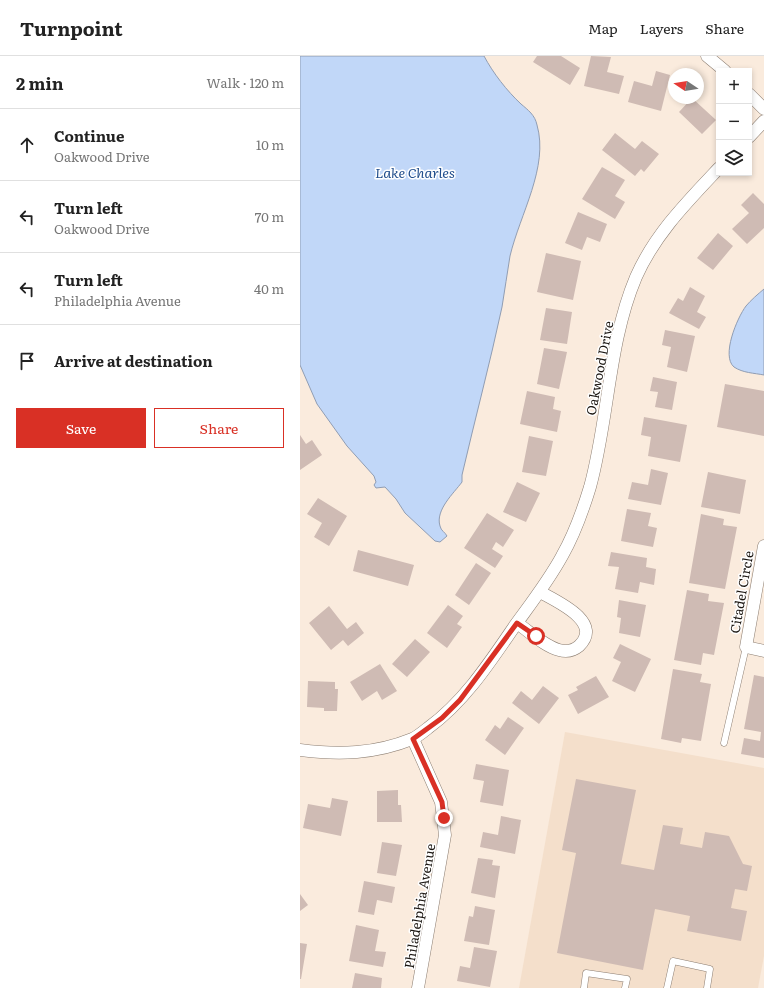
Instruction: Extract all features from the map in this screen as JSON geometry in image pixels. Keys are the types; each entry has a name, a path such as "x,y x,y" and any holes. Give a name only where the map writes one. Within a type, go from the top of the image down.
{"street":[{"path":"707,56 721,68"},
{"path":"752,97 764,109"},
{"path":"752,134 764,122"},
{"name":"Oakwood Drive","path":"300,750 331,754 360,753 413,739 442,718 460,700 540,592 563,556 577,524 590,488 621,324 637,276 652,248 670,221 716,171"},
{"name":"Citadel Circle","path":"764,546 746,647 764,651"},
{"path":"517,623 558,650 567,651 576,649 583,642 586,632 585,624 579,616 540,592"},
{"name":"Philadelphia Avenue","path":"413,739 442,802 445,835 418,988"}],"lane":[{"path":"724,743 746,647"},
{"path":"668,988 673,961 710,969 707,988"},
{"path":"584,988 586,973 626,979 625,988"}],"shaded area":[{"path":"565,732 764,768 764,956 758,988 519,988"}],"water":[{"name":"Lake Charles","path":"300,56 484,56 501,82 531,113 536,121 540,141 536,174 510,256 502,307 462,475 462,482 446,502 440,514 439,520 441,528 447,536 440,542 435,541 405,513 396,499 385,487 376,488 374,485 376,482 374,476 347,446 317,404 300,365"},
{"path":"764,289 764,375 737,369 730,362 729,355 732,337 738,319 746,306"}],"building":[{"path":"537,56 561,56 580,68 570,85 533,62"},
{"path":"591,56 611,57 607,72 624,76 619,94 584,86"},
{"path":"656,71 668,74 668,83 661,111 628,102 634,81 652,86"},
{"path":"686,104 699,104 716,120 702,134 679,112"},
{"path":"615,133 635,149 642,141 659,154 644,172 641,169 635,176 602,150"},
{"path":"602,167 625,180 615,196 625,202 615,219 582,199"},
{"path":"753,193 764,204 764,228 747,244 732,229 749,213 741,205"},
{"path":"578,212 607,224 600,242 587,237 582,250 565,243"},
{"path":"718,233 733,246 713,270 697,258"},
{"path":"546,253 581,261 573,300 537,292"},
{"path":"690,287 705,296 697,312 706,317 699,329 669,313 678,298 683,301"},
{"path":"546,308 572,312 567,344 540,340"},
{"path":"665,330 695,336 687,372 667,367 671,347 662,345"},
{"path":"544,348 567,352 559,389 537,384"},
{"path":"653,377 677,382 672,410 655,407 658,392 650,391"},
{"path":"725,384 764,391 764,436 717,427"},
{"path":"527,391 555,397 553,409 561,411 557,432 520,424"},
{"path":"644,417 687,425 680,462 648,456 651,437 641,435"},
{"path":"300,435 306,444 312,440 322,455 300,470"},
{"path":"529,436 553,441 546,476 522,472"},
{"path":"651,469 668,473 661,505 628,499 632,482 648,485"},
{"path":"708,472 746,480 740,514 701,507"},
{"path":"517,482 540,493 526,522 503,512"},
{"path":"318,498 347,516 329,546 314,537 322,523 307,514"},
{"path":"627,509 651,513 648,526 657,528 653,547 621,541"},
{"path":"487,513 514,530 503,547 496,542 492,549 503,556 495,568 464,548"},
{"path":"701,514 724,519 723,525 737,527 725,589 689,583"},
{"path":"358,550 414,565 408,586 353,571"},
{"path":"611,552 647,558 646,567 656,569 654,585 640,582 638,593 615,589 619,567 608,566"},
{"path":"476,563 491,573 469,605 455,595"},
{"path":"687,590 709,594 708,601 724,603 714,655 703,653 701,665 674,660"},
{"path":"619,600 646,605 640,637 619,633 621,618 617,617"},
{"path":"448,605 463,616 457,624 462,627 447,648 427,633"},
{"path":"329,606 347,629 356,622 364,633 348,646 343,640 331,650 309,623"},
{"path":"415,639 430,652 407,677 392,664"},
{"path":"620,644 651,659 635,692 612,681 621,662 613,658"},
{"path":"380,664 397,691 382,700 377,691 362,701 350,682"},
{"path":"673,669 702,674 700,682 711,684 701,741 682,738 681,743 661,739"},
{"path":"754,675 764,677 764,758 741,754 744,738 760,741 761,732 744,729"},
{"path":"596,676 609,697 578,714 568,695 578,690 576,687"},
{"path":"308,681 335,682 335,689 338,689 337,711 324,711 324,708 307,707"},
{"path":"543,686 559,698 539,724 512,703 521,691 532,700"},
{"path":"508,717 524,728 505,755 485,740 495,725 500,729"},
{"path":"476,764 509,770 503,806 480,802 484,781 473,779"},
{"path":"576,779 636,790 621,864 654,870 663,825 683,828 680,844 702,848 705,832 729,836 743,864 752,866 747,891 735,889 731,908 747,911 741,941 687,931 690,916 655,909 643,970 557,953 576,853 562,850"},
{"path":"398,790 398,805 401,805 402,822 377,822 377,791"},
{"path":"332,798 348,801 341,836 303,828 308,804 330,808"},
{"path":"501,816 521,820 515,854 480,847 483,832 498,835"},
{"path":"382,842 402,845 396,876 377,873"},
{"path":"478,858 493,860 492,865 500,866 495,898 471,893"},
{"path":"364,881 395,887 392,903 377,900 374,915 358,912"},
{"path":"300,894 308,905 300,911"},
{"path":"475,906 495,910 489,945 464,941 469,916 473,917"},
{"path":"356,925 379,930 375,951 386,952 383,967 349,961"},
{"path":"300,943 307,944 301,979 300,979"},
{"path":"474,947 497,951 490,987 457,981 460,966 470,968"},
{"path":"355,973 382,978 381,988 352,988"}],"route":[{"path":"444,818 442,802 413,739 442,718 460,700 480,676 517,623 536,636"}]}
